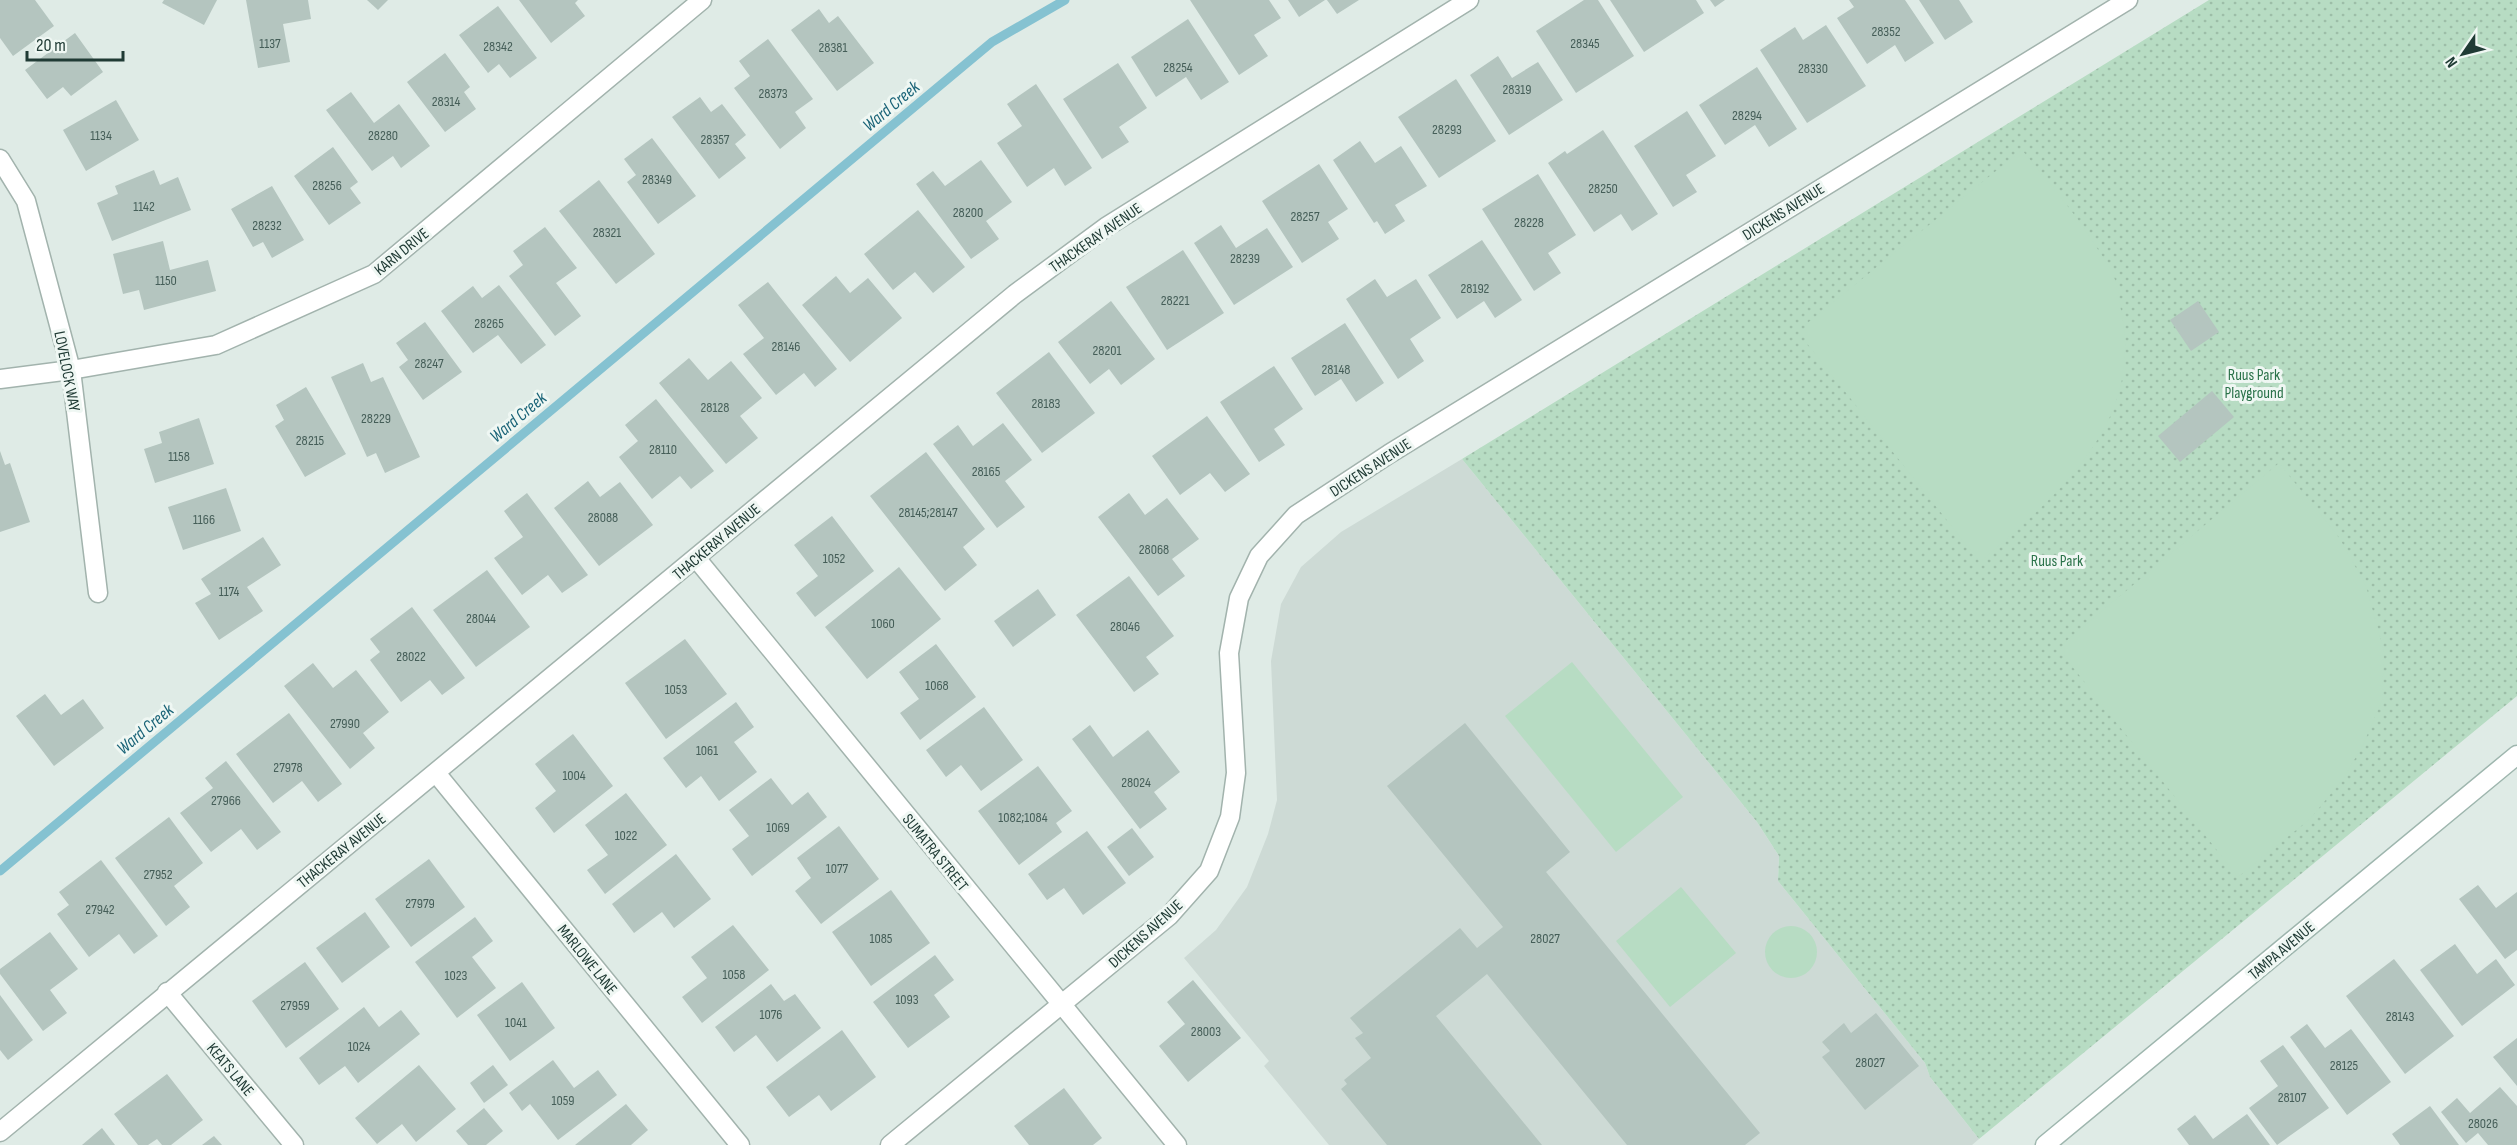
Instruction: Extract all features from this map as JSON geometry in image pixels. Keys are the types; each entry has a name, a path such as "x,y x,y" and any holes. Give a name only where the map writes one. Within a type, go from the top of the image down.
{"street":[{"name":"KARN DRIVE","path":"0,379 71,370 216,345 374,274 702,0"},
{"name":"THACKERAY AVENUE","path":"0,1132 1015,294 1106,227 1469,0"},
{"name":"DICKENS AVENUE","path":"890,1145 1169,916 1209,871 1230,817 1236,773 1229,653 1239,598 1259,556 1296,515 1389,454 2128,0"},
{"name":"LOVELOCK WAY","path":"0,159 26,201 71,370 98,593"},
{"name":"SUMATRA STREET","path":"696,558 1177,1145"},
{"name":"TAMPA AVENUE","path":"2045,1145 2517,755"},
{"name":"MARLOWE LANE","path":"436,773 740,1145"},
{"name":"KEATS LANE","path":"167,992 294,1145"}],"shaded area":[{"path":"1462,459 1757,822 1779,856 1778,881 1925,1063 1930,1077 1979,1139 1972,1145 1329,1145 1264,1066 1269,1061 1184,958 1216,930 1247,887 1268,834 1277,800 1271,661 1281,604 1301,567 1341,532"}],"green space":[{"name":"Ruus Park","path":"2209,0 2517,0 2517,696 1979,1139 1930,1077 1925,1063 1778,881 1779,856 1757,822 1462,459"},
{"path":"2022,150 2080,222 2111,271 2117,284 2125,355 2119,391 2106,425 2087,456 2037,512 1980,562 1805,341 1805,325"},
{"path":"2279,463 2340,539 2366,586 2384,651 2382,700 2363,745 2343,779 2310,819 2238,877 2064,656 2065,642"},
{"path":"1572,662 1683,797 1616,852 1505,716"},
{"path":"1681,887 1736,953 1670,1007 1616,941"},
{"path":"1786,926 1796,926 1810,933 1817,952 1810,971 1796,978 1786,978 1776,974 1769,967 1765,957 1765,947 1769,937 1776,930"}],"building":[{"path":"0,0 35,0 54,26 13,56 0,38"},
{"path":"164,0 217,0 204,25 162,3"},
{"path":"246,0 308,0 311,19 283,24 290,62 258,68"},
{"path":"367,0 388,0 378,10"},
{"path":"519,0 578,0 575,3 585,16 551,43"},
{"path":"1190,0 1269,0 1281,18 1254,35 1268,56 1239,75"},
{"path":"1288,0 1325,0 1299,17"},
{"path":"1327,0 1359,0 1337,14"},
{"path":"1584,0 1598,0 1634,56 1576,93 1536,31"},
{"path":"1610,0 1696,0 1704,13 1644,52"},
{"path":"1710,0 1725,0 1715,7"},
{"path":"1849,0 1905,0 1934,43 1905,62 1895,45 1867,64 1837,18 1854,7"},
{"path":"1919,0 1959,0 1973,22 1945,40"},
{"path":"498,6 537,58 510,78 499,64 488,73 459,35"},
{"path":"819,9 829,23 838,16 874,63 837,91 791,30"},
{"path":"1188,19 1229,82 1201,100 1186,77 1156,97 1131,57"},
{"path":"1826,25 1866,86 1807,123 1760,50 1795,27 1803,40"},
{"path":"75,33 103,72 71,96 63,87 47,99 25,70"},
{"path":"768,39 813,99 795,112 806,128 780,149 734,88 750,76 739,61"},
{"path":"445,53 470,87 464,92 476,109 445,132 407,82"},
{"path":"1498,56 1512,78 1538,62 1563,100 1509,135 1470,75"},
{"path":"1118,63 1147,108 1119,127 1129,142 1102,159 1063,99"},
{"path":"1757,67 1797,129 1769,147 1755,125 1725,145 1699,105"},
{"path":"1456,79 1496,141 1439,178 1398,117"},
{"path":"1036,84 1092,168 1065,186 1054,168 1027,187 997,143 1022,126 1007,104"},
{"path":"351,92 374,123 399,104 430,146 401,168 393,156 372,171 326,110"},
{"path":"700,97 711,112 722,104 746,135 735,144 746,158 719,179 672,117"},
{"path":"116,100 139,140 86,171 63,130"},
{"path":"1687,111 1716,156 1686,175 1697,192 1673,207 1634,146"},
{"path":"1603,130 1658,214 1632,231 1621,214 1594,232 1548,163 1565,151 1567,154"},
{"path":"652,138 696,196 658,224 627,182 636,175 624,159"},
{"path":"1360,141 1375,163 1401,146 1427,186 1395,205 1405,221 1385,234 1377,221 1374,223 1333,160"},
{"path":"333,147 358,182 350,188 361,203 329,225 294,176"},
{"path":"981,160 1012,202 986,221 999,239 971,259 916,184 933,171 945,186"},
{"path":"1319,164 1348,209 1328,222 1339,239 1302,263 1262,201"},
{"path":"154,170 160,185 178,177 191,210 112,241 97,203 118,194 115,186"},
{"path":"1538,174 1576,235 1548,253 1561,273 1534,291 1482,209"},
{"path":"599,180 655,254 616,284 559,211"},
{"path":"272,186 304,240 272,258 263,242 253,247 231,209"},
{"path":"918,210 965,267 933,293 915,272 893,290 864,254"},
{"path":"1221,225 1236,248 1267,228 1293,267 1234,305 1194,243"},
{"path":"545,227 577,268 556,283 581,316 555,336 509,276 523,265 513,251"},
{"path":"1482,240 1522,300 1495,318 1484,301 1457,319 1428,275"},
{"path":"163,241 170,270 208,260 216,291 144,310 139,290 123,294 113,254"},
{"path":"1183,250 1224,313 1167,350 1126,287"},
{"path":"836,276 850,293 868,278 902,318 850,362 802,305"},
{"path":"1375,279 1387,297 1416,279 1441,318 1410,339 1424,361 1398,379 1346,299"},
{"path":"768,282 837,369 815,387 804,373 776,395 743,354 764,338 738,305"},
{"path":"499,285 546,345 521,364 498,335 473,353 441,311 473,286 482,298"},
{"path":"1111,301 1155,359 1121,385 1109,369 1090,384 1058,342"},
{"path":"2198,301 2219,332 2191,351 2170,320"},
{"path":"425,322 462,372 423,400 399,367 408,360 396,343"},
{"path":"1345,323 1384,383 1356,402 1341,379 1315,396 1291,358"},
{"path":"1049,352 1095,413 1042,453 996,393"},
{"path":"689,358 708,380 731,361 762,398 740,416 758,438 726,464 659,383"},
{"path":"363,363 371,382 383,377 420,457 385,473 376,453 367,457 331,377"},
{"path":"1274,366 1303,409 1274,429 1285,445 1259,462 1220,402"},
{"path":"306,387 346,454 305,477 275,426 284,420 276,405"},
{"path":"2212,391 2234,417 2180,462 2158,436"},
{"path":"656,399 714,471 691,489 680,476 652,499 619,457 638,441 625,425"},
{"path":"1207,416 1250,474 1225,492 1210,473 1180,495 1152,456"},
{"path":"199,418 214,464 155,483 144,449 162,443 159,432"},
{"path":"1003,423 1032,460 1005,481 1025,507 997,528 933,444 958,425 973,446"},
{"path":"0,451 5,465 10,463 30,522 0,532"},
{"path":"926,452 985,529 963,547 977,565 945,591 870,496"},
{"path":"588,481 600,497 620,482 653,525 599,566 554,508"},
{"path":"226,488 241,531 183,550 168,507"},
{"path":"527,493 588,575 562,593 548,575 522,595 494,558 523,537 504,511"},
{"path":"1129,493 1145,515 1167,498 1199,539 1172,559 1185,576 1158,596 1098,517"},
{"path":"832,516 874,571 815,617 796,593 818,576 794,545"},
{"path":"263,537 281,565 247,587 263,611 219,640 195,603 211,594 201,579"},
{"path":"899,567 941,619 867,679 825,627"},
{"path":"487,570 530,627 476,667 433,610"},
{"path":"1129,576 1174,636 1146,657 1159,674 1134,692 1076,615"},
{"path":"1038,589 1056,615 1013,647 994,621"},
{"path":"412,607 465,678 442,695 430,680 401,702 370,660 380,652 370,639"},
{"path":"685,639 727,694 666,739 625,683"},
{"path":"936,644 976,697 920,740 900,713 919,699 899,672"},
{"path":"313,663 333,688 356,670 389,712 363,733 375,748 350,769 284,686"},
{"path":"45,694 61,715 83,699 104,728 54,766 16,716"},
{"path":"736,702 754,727 734,742 757,772 719,801 701,776 686,788 663,758"},
{"path":"984,707 1023,760 981,791 961,765 946,777 926,750"},
{"path":"289,713 342,784 318,802 302,781 273,803 236,754"},
{"path":"1465,723 1570,852 1546,872 1760,1133 1745,1145 1627,1145 1487,974 1436,1016 1542,1145 1387,1145 1341,1089 1347,1084 1344,1080 1371,1058 1355,1038 1363,1033 1350,1018 1460,928 1477,948 1503,927 1387,786"},
{"path":"1090,725 1113,757 1148,730 1180,772 1154,792 1167,809 1140,829 1072,739"},
{"path":"573,734 613,786 554,833 535,808 556,791 535,764"},
{"path":"226,761 281,832 257,850 241,829 211,852 180,813 213,788 205,778"},
{"path":"1038,766 1072,811 1056,823 1062,832 1019,865 978,811"},
{"path":"771,778 792,805 808,792 827,817 752,876 732,849 749,836 729,810"},
{"path":"626,793 667,845 605,894 587,870 608,855 585,825"},
{"path":"169,817 203,863 174,886 190,907 166,926 115,858"},
{"path":"839,826 879,879 821,924 795,891 811,878 797,858"},
{"path":"1132,828 1154,857 1129,876 1107,847"},
{"path":"1087,831 1126,883 1083,915 1064,888 1047,900 1028,874"},
{"path":"676,854 711,899 674,928 662,912 634,933 612,904"},
{"path":"429,859 465,907 411,947 375,899"},
{"path":"101,860 158,936 134,954 119,934 89,957 57,914 69,905 59,892"},
{"path":"2478,885 2496,908 2517,892 2517,950 2505,959 2459,899"},
{"path":"891,890 930,943 871,986 832,932"},
{"path":"365,912 390,947 342,983 316,948"},
{"path":"475,917 493,941 472,957 496,988 457,1018 415,962"},
{"path":"733,925 769,970 702,1023 682,997 707,978 691,957"},
{"path":"50,932 78,969 50,990 67,1013 43,1031 0,974 0,969"},
{"path":"2455,944 2477,974 2496,959 2515,985 2462,1026 2420,970"},
{"path":"935,955 954,980 934,995 950,1017 908,1048 873,1002"},
{"path":"2394,959 2454,1036 2405,1074 2346,996"},
{"path":"305,962 339,1009 286,1048 252,1001"},
{"path":"1193,980 1241,1038 1188,1082 1159,1046 1185,1024 1167,1002"},
{"path":"522,982 555,1028 510,1061 477,1015"},
{"path":"771,984 784,1001 795,994 821,1028 777,1062 756,1035 734,1052 715,1027"},
{"path":"0,995 33,1040 8,1060 0,1050"},
{"path":"364,1007 379,1027 401,1010 420,1034 358,1083 345,1066 319,1085 299,1058"},
{"path":"1876,1013 1919,1066 1865,1110 1822,1057 1830,1051 1822,1042 1844,1023 1851,1033"},
{"path":"2307,1024 2325,1048 2351,1029 2391,1082 2347,1115 2290,1037"},
{"path":"842,1030 876,1077 831,1111 819,1095 789,1117 766,1087"},
{"path":"2517,1038 2517,1086 2493,1057"},
{"path":"2283,1045 2329,1108 2277,1145 2249,1108 2278,1086 2260,1061"},
{"path":"553,1060 574,1088 598,1070 617,1095 558,1140 530,1104 522,1111 509,1093"},
{"path":"419,1065 456,1109 416,1142 402,1124 377,1144 355,1118"},
{"path":"493,1065 508,1085 484,1103 470,1083"},
{"path":"167,1074 203,1120 171,1145 162,1145 157,1139 148,1145 138,1145 114,1114"},
{"path":"2500,1087 2517,1106 2517,1145 2488,1145 2478,1133 2466,1143 2441,1112 2457,1098 2470,1113"},
{"path":"1064,1088 1102,1138 1093,1145 1029,1145 1014,1126"},
{"path":"626,1104 648,1130 631,1145 575,1145"},
{"path":"2430,1106 2459,1145 2400,1145 2392,1134"},
{"path":"484,1108 503,1131 486,1145 468,1145 456,1131"},
{"path":"2247,1114 2270,1145 2189,1145 2177,1129 2195,1115 2213,1139"},
{"path":"102,1128 115,1145 82,1145"},
{"path":"214,1136 222,1145 202,1145"}],"waterway":[{"name":"Ward Creek","path":"0,871 992,42 1065,0"}],"park label":[{"name":"Ruus Park Playground","path":"2254,383"}]}
